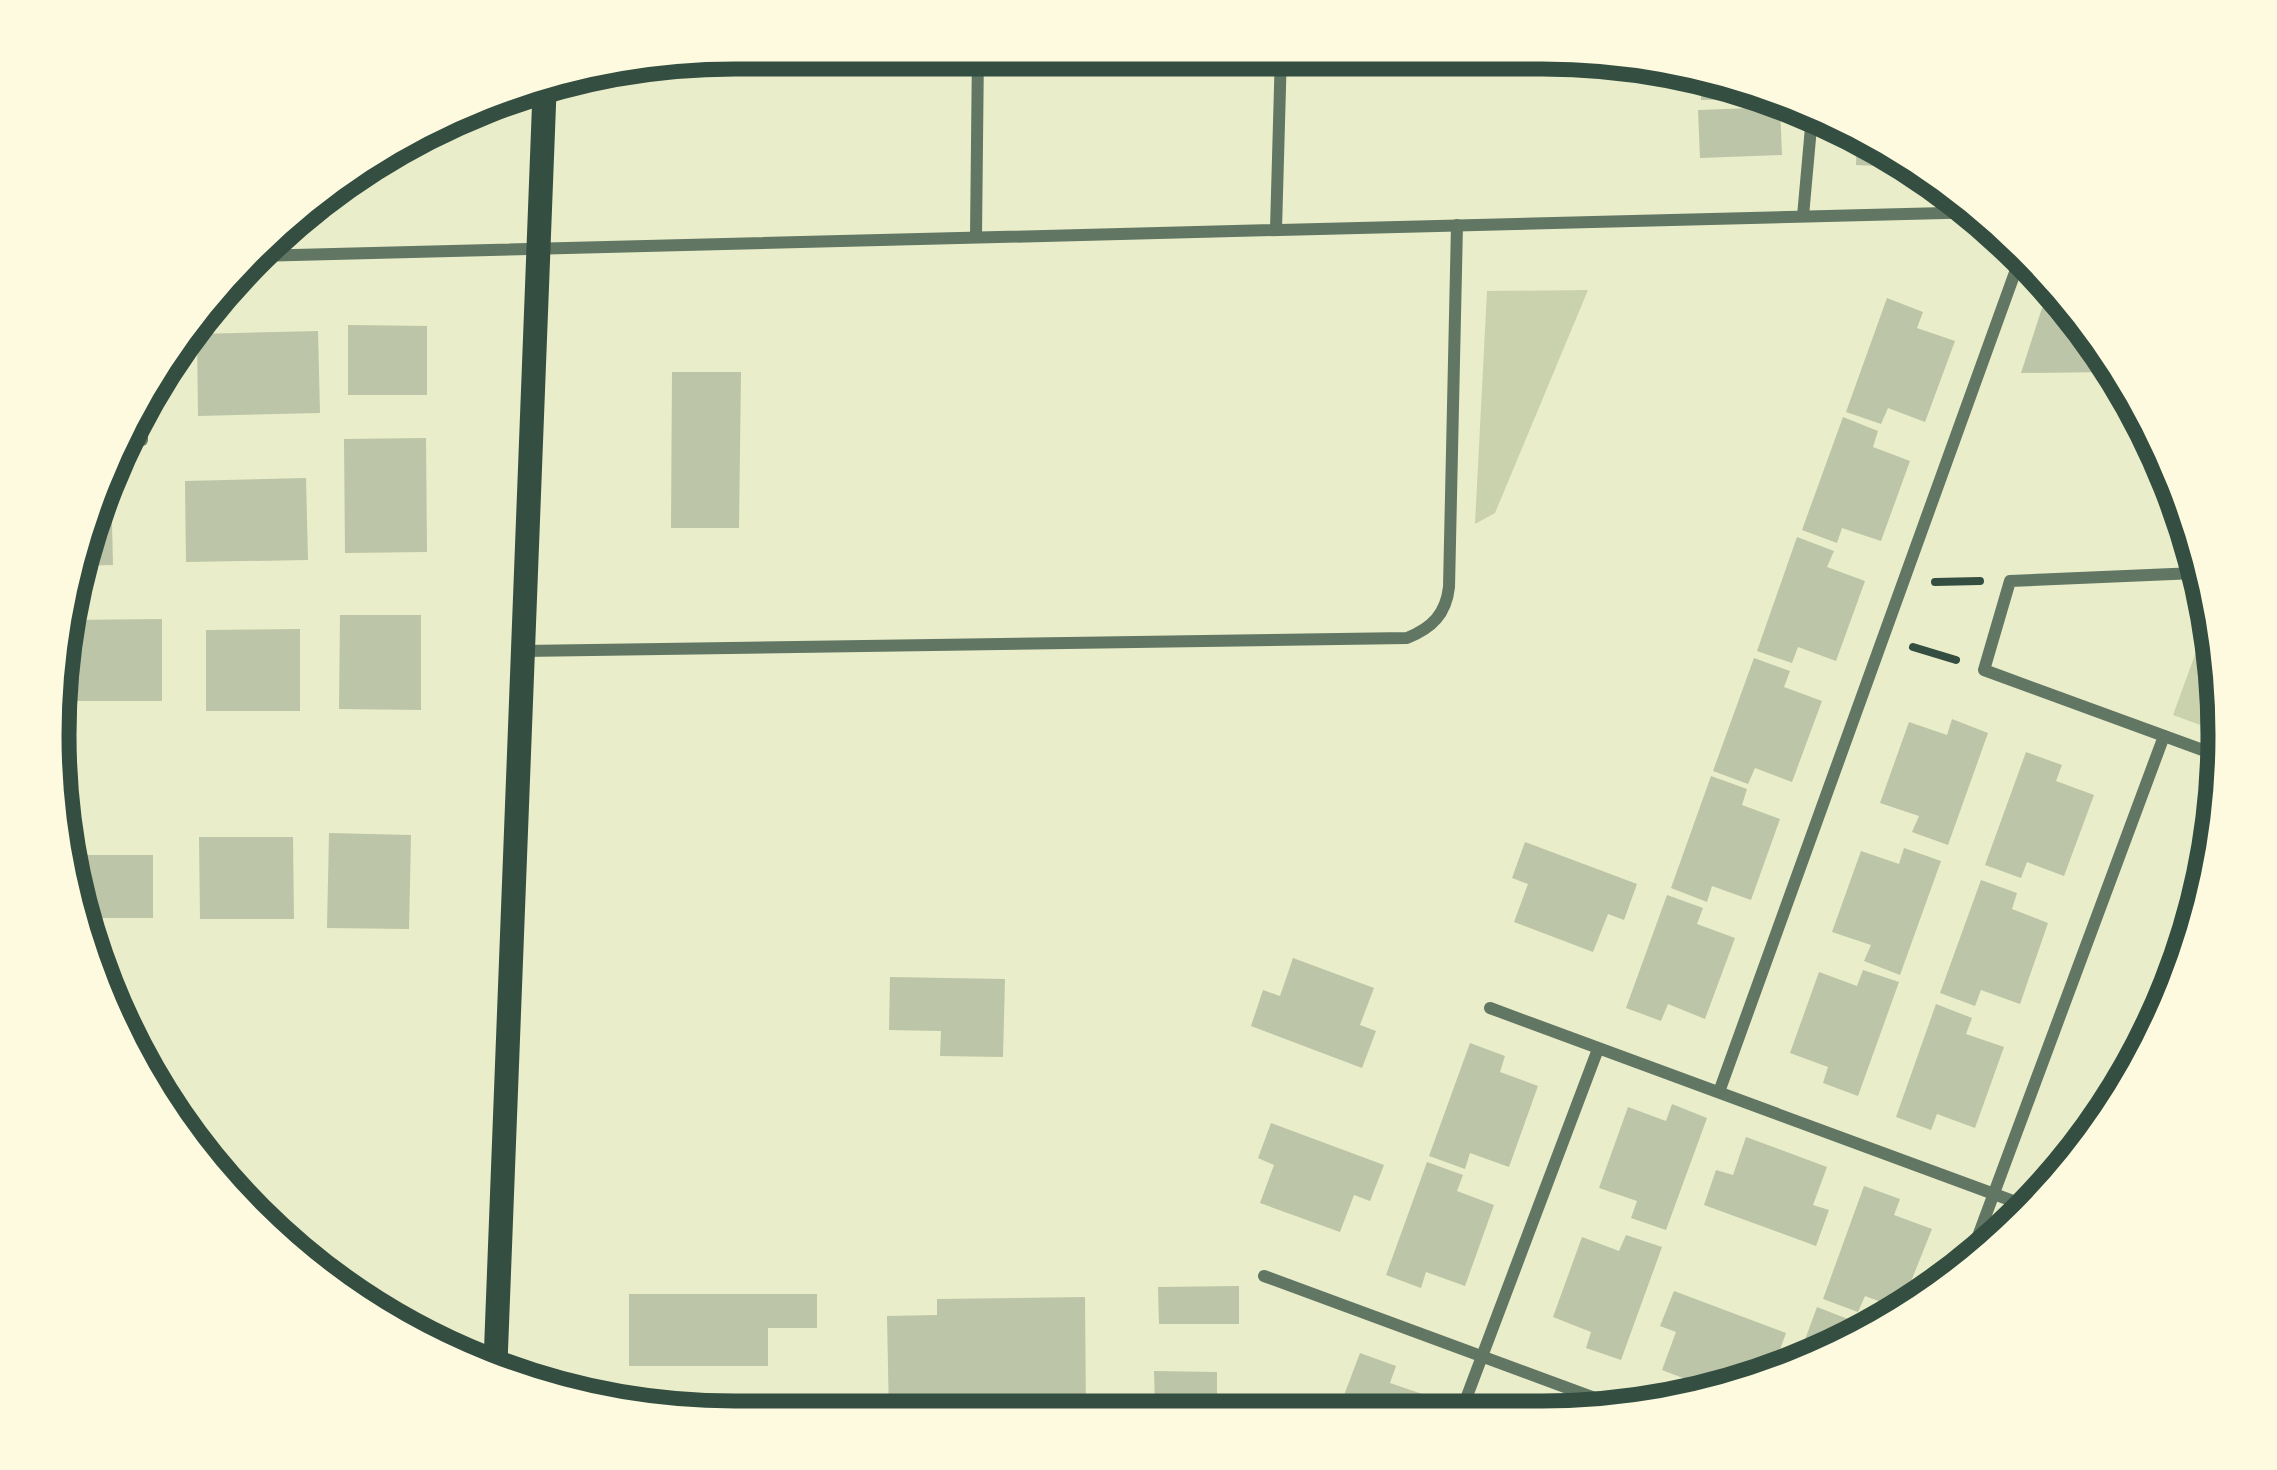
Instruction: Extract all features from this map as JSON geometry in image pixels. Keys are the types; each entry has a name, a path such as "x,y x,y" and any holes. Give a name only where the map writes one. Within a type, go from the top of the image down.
{"main road":[{"path":"496,1356 543,98"}],"street":[{"path":"976,236 978,69"},
{"path":"1276,229 1281,69"},
{"path":"1803,216 1811,126"},
{"path":"273,255 1954,213"},
{"path":"523,651 1407,638 1422,632 1448,604 1457,225"},
{"path":"1718,1092 2017,268"},
{"path":"142,432 142,440"},
{"path":"2187,573 2010,581 1984,670 2208,752"},
{"path":"1978,1238 2164,736"},
{"path":"1490,1009 2016,1202"},
{"path":"1465,1401 1598,1048"},
{"path":"1264,1276 1597,1399"}],"path":[{"path":"1903,582 2010,581"},
{"path":"1883,637 1984,670"}],"green space":[{"path":"1588,290 1495,513 1475,524 1487,291"},
{"path":"2201,639 2208,728 2173,715"}],"building":[{"path":"1701,89 1740,99 1701,100"},
{"path":"1765,108 1780,113 1782,155 1700,158 1698,110"},
{"path":"1857,148 1889,167 1856,165"},
{"path":"1887,298 1923,312 1917,328 1955,341 1925,422 1888,408 1881,424 1846,412"},
{"path":"2042,308 2053,308 2100,372 2021,373"},
{"path":"348,325 427,326 427,395 348,395"},
{"path":"318,331 320,413 198,416 197,343 204,334"},
{"path":"672,372 741,372 739,528 671,528"},
{"path":"1843,417 1878,431 1873,447 1910,461 1881,541 1842,528 1837,543 1802,530"},
{"path":"426,438 427,552 345,553 344,439"},
{"path":"306,478 308,560 186,562 185,481"},
{"path":"111,502 113,565 91,566"},
{"path":"1797,537 1834,551 1827,567 1865,581 1836,661 1798,647 1792,663 1757,651"},
{"path":"340,615 421,615 421,710 339,709"},
{"path":"162,619 162,701 70,701 80,620"},
{"path":"300,629 300,711 206,711 206,630"},
{"path":"1754,658 1790,671 1784,687 1822,701 1792,782 1755,768 1748,784 1713,771"},
{"path":"1952,719 1988,733 1948,845 1912,832 1919,816 1880,803 1909,722 1947,735"},
{"path":"2026,752 2062,765 2056,781 2094,795 2064,876 2027,862 2021,878 1985,865"},
{"path":"1711,776 1747,789 1742,805 1780,819 1751,900 1712,886 1707,902 1671,888"},
{"path":"329,833 411,835 409,929 327,928"},
{"path":"199,837 293,837 294,919 200,919"},
{"path":"1525,842 1637,884 1624,920 1608,914 1593,952 1514,922 1528,884 1512,878"},
{"path":"1904,848 1941,861 1900,975 1864,961 1871,945 1832,932 1861,851 1899,864"},
{"path":"80,855 153,855 153,918 95,918"},
{"path":"1981,880 2017,893 2012,909 2048,923 2020,1004 1981,990 1975,1006 1940,993"},
{"path":"1667,895 1703,908 1697,924 1735,938 1705,1019 1668,1004 1661,1021 1626,1008"},
{"path":"1293,958 1374,988 1360,1025 1376,1031 1362,1068 1251,1026 1263,990 1280,996"},
{"path":"1863,970 1899,982 1858,1096 1823,1083 1828,1067 1790,1053 1819,972 1857,986"},
{"path":"890,977 1005,979 1003,1057 940,1056 941,1031 889,1030"},
{"path":"1936,1004 1972,1018 1966,1034 2004,1047 1975,1128 1937,1114 1931,1130 1896,1117"},
{"path":"1470,1043 1505,1056 1500,1072 1538,1086 1509,1167 1470,1153 1465,1169 1429,1156"},
{"path":"1672,1104 1707,1118 1666,1230 1631,1218 1637,1201 1599,1188 1628,1107 1666,1121"},
{"path":"1271,1123 1384,1165 1370,1201 1354,1195 1340,1232 1260,1203 1274,1165 1258,1158"},
{"path":"1746,1137 1827,1167 1813,1205 1829,1210 1816,1246 1704,1205 1716,1170 1733,1175"},
{"path":"1427,1162 1463,1175 1457,1191 1494,1205 1465,1286 1426,1272 1421,1288 1386,1275"},
{"path":"1864,1186 1900,1199 1894,1215 1932,1229 1907,1292 1887,1304 1865,1296 1858,1312 1823,1299"},
{"path":"1626,1235 1662,1247 1621,1360 1586,1348 1591,1332 1553,1317 1582,1237 1619,1251"},
{"path":"1239,1286 1239,1324 1159,1324 1158,1287"},
{"path":"1674,1291 1786,1333 1777,1358 1695,1383 1662,1370 1676,1332 1660,1326"},
{"path":"629,1294 817,1294 817,1328 768,1328 768,1366 629,1366"},
{"path":"1085,1297 1086,1401 889,1401 887,1316 937,1315 937,1299"},
{"path":"1817,1307 1853,1321 1837,1332 1802,1348"},
{"path":"1360,1353 1396,1366 1390,1383 1428,1396 1426,1401 1342,1401"},
{"path":"1154,1371 1217,1372 1217,1401 1155,1401"}]}
